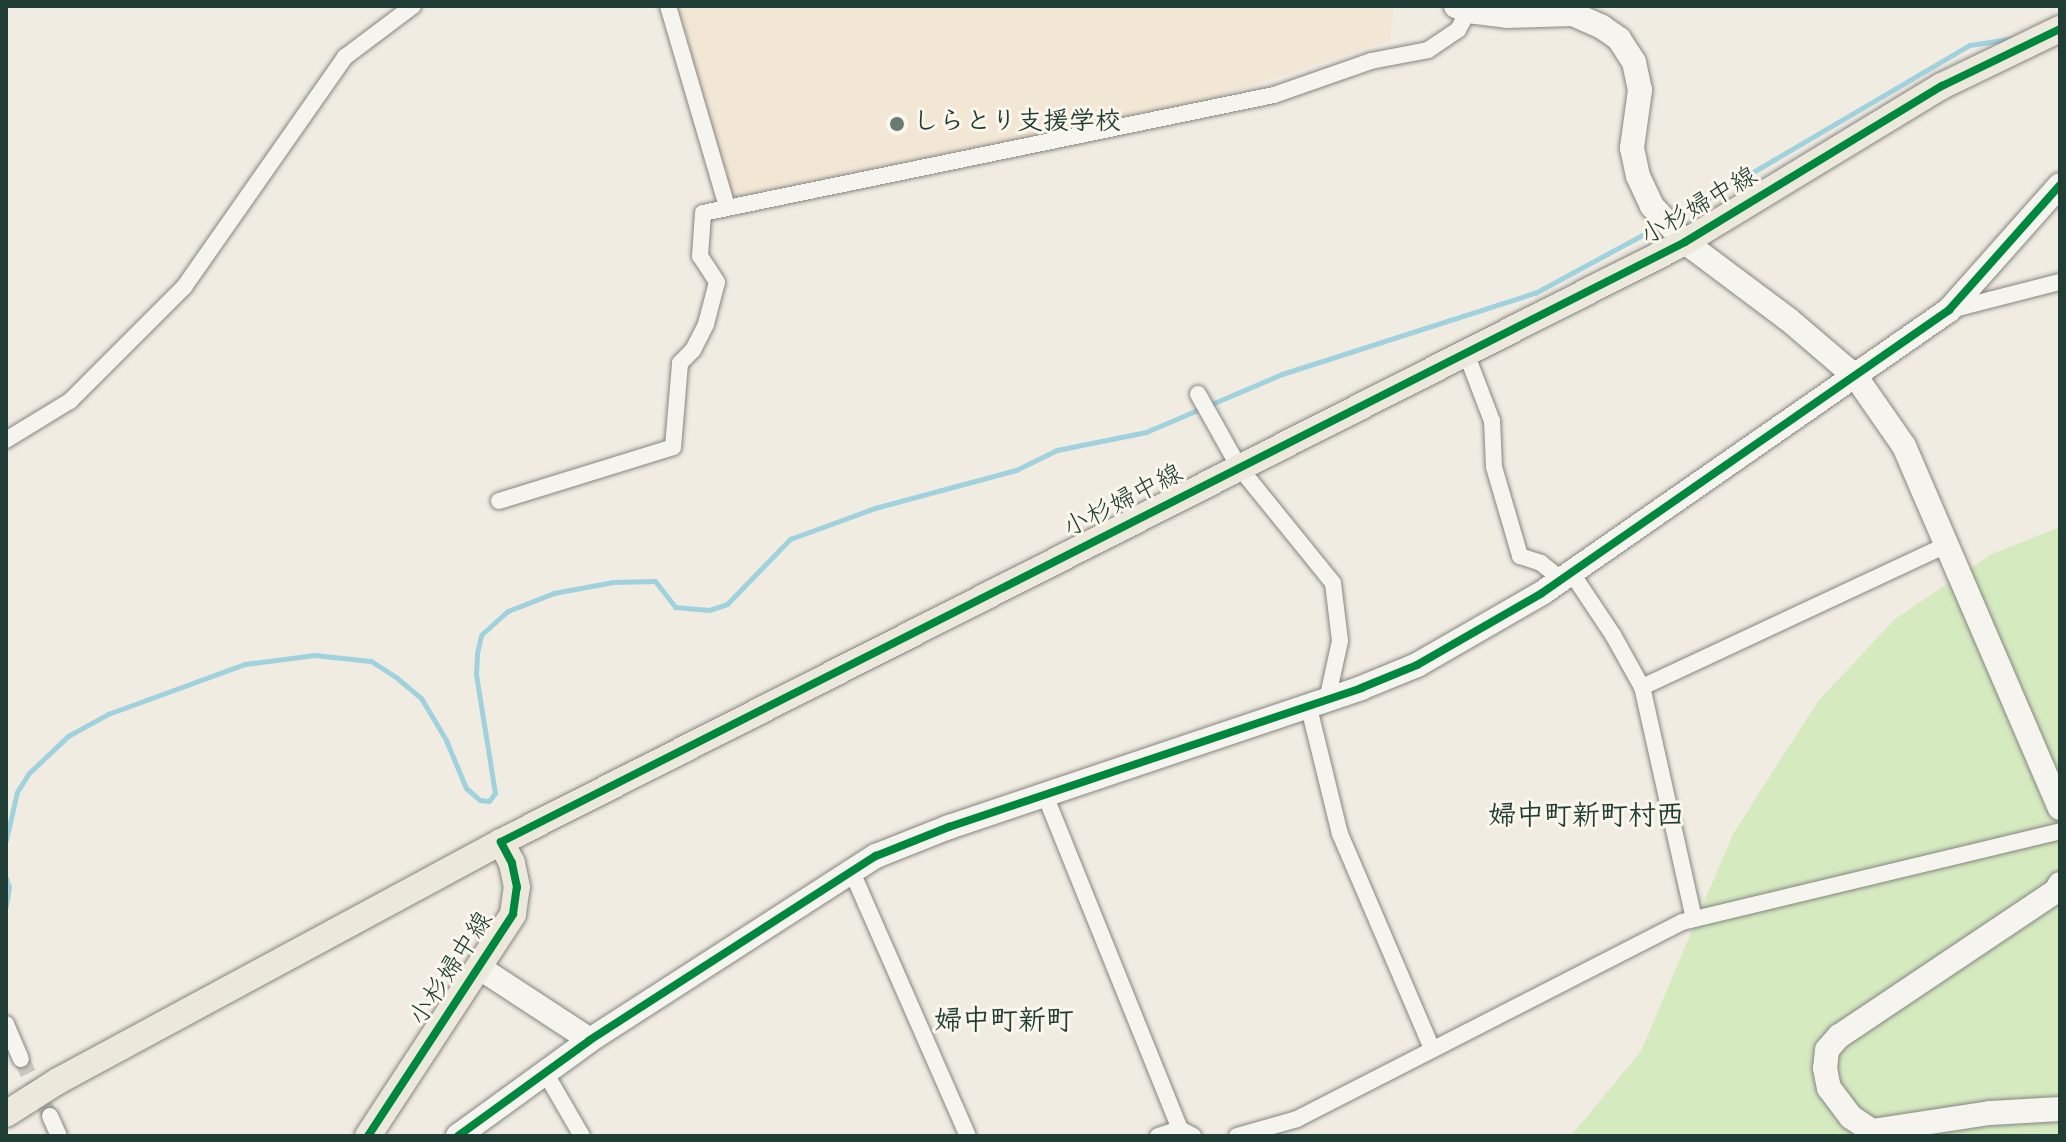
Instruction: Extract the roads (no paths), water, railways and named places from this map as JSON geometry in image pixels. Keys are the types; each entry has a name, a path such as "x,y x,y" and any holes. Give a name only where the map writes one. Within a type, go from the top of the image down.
{"main road":[{"name":"小杉婦中線","path":"6,1114 58,1081 501,842 1685,242 1942,86 2060,29"},
{"name":"小杉婦中線","path":"368,1136 513,914 517,887 512,863 501,842"}],"street":[{"path":"6,440 70,401 184,287 345,57 413,6"},
{"path":"668,6 727,206"},
{"path":"499,501 673,447 680,363 693,350 706,324 717,282 700,256 703,213 1274,95 1371,61 1428,50 1458,30 1462,9 1507,16 1573,14 1619,39 1634,62 1640,90 1632,148 1638,176 1652,206 1685,242 1775,309 1856,377 1904,446 2060,808"},
{"path":"458,1136 590,1040 887,851 1045,795 1318,706 1417,665 1566,575 1949,310 2060,185"},
{"path":"1949,310 2060,282"},
{"path":"1466,353 1492,421 1494,467 1520,556 1566,575 1613,635 1642,687 1694,919"},
{"path":"1198,394 1239,467 1333,583 1340,641 1318,706 1340,834 1432,1049"},
{"path":"1642,687 1947,545"},
{"path":"1045,795 1187,1132 1158,1136"},
{"path":"1237,1136 1297,1119 1694,919 2060,831"},
{"path":"852,872 968,1136"},
{"path":"2060,884 2056,891 1839,1036 1827,1050 1825,1068 1829,1088 1851,1117 1872,1131 1990,1113 2060,1109"},
{"path":"480,968 590,1040"},
{"path":"6,1024 21,1059"},
{"path":"546,1074 582,1136"},
{"path":"50,1116 59,1136"}],"waterway":[{"path":"1673,219 1970,45 2015,38"},
{"path":"6,840 17,792 29,773 68,736 108,714 245,664 314,655 371,661 421,698 446,740 466,788 480,800 489,801 495,793 476,674 477,653 481,635 508,611 554,593 613,582 655,581 675,607 709,610 727,604 790,539 875,508 1016,470 1057,450 1146,432 1282,374 1535,293 1661,225"},
{"path":"6,878 9,887 6,906"}],"tunnel":[{"path":"21,1059 50,1116"}],"place":[{"name":"しらとり支援学校","path":"897,124"}],"district":[{"name":"婦中町新町村西","path":"1586,819"},
{"name":"婦中町新町","path":"1004,1024"}]}
